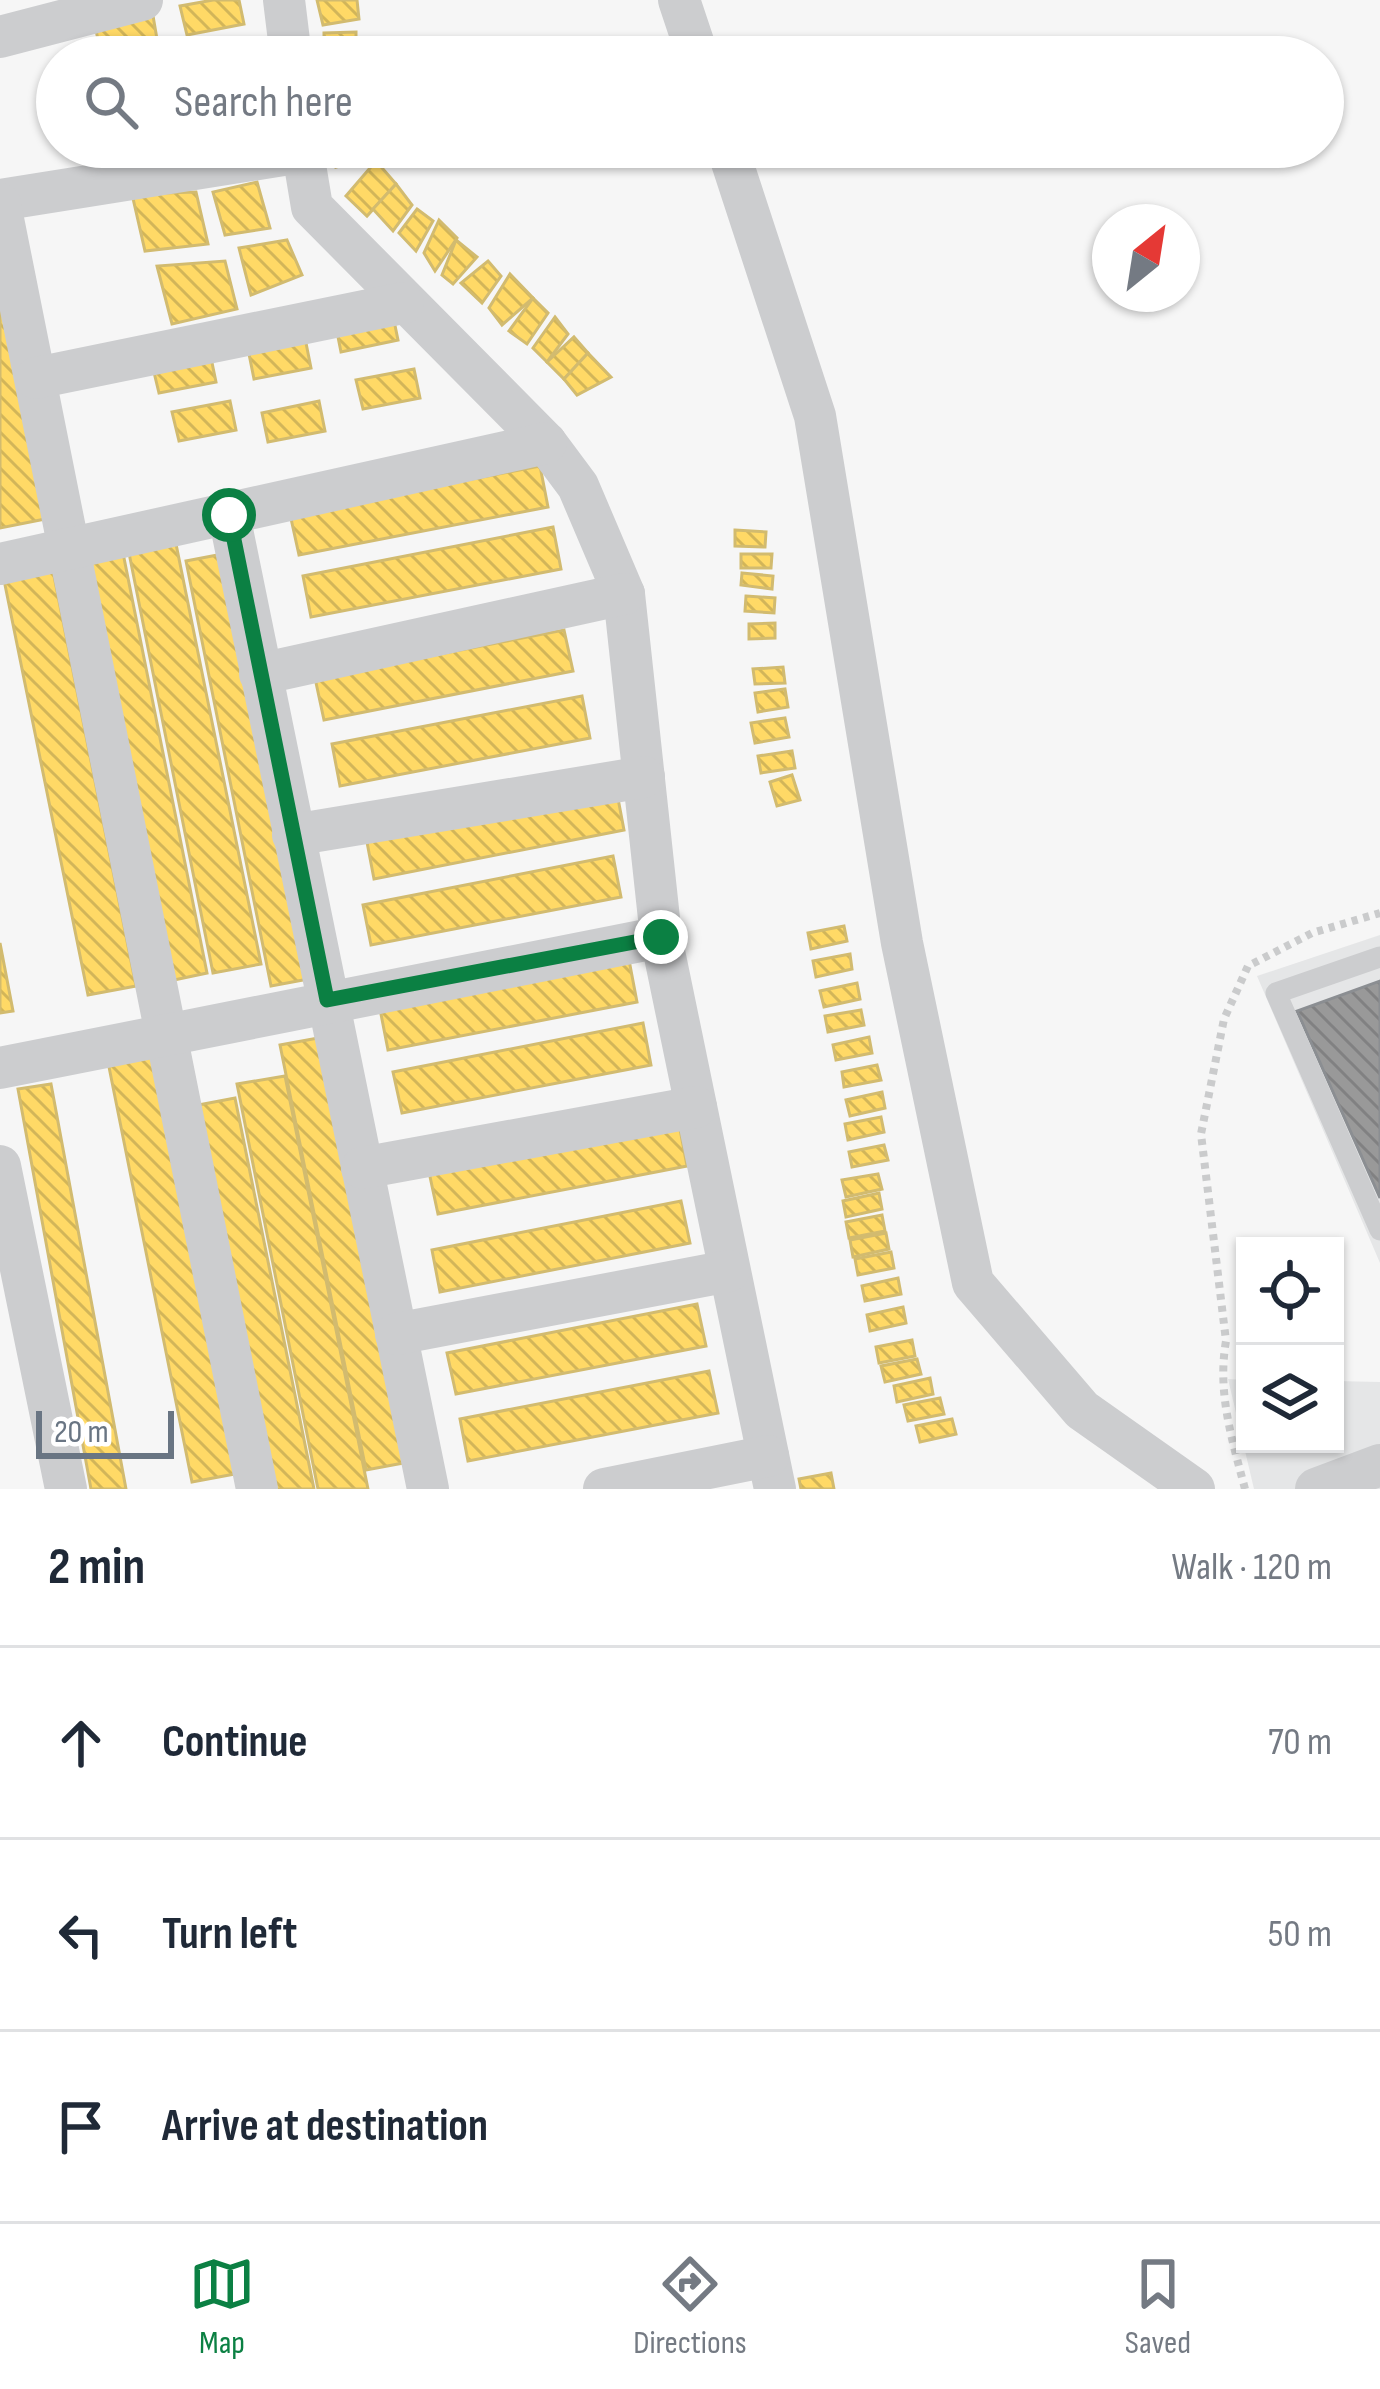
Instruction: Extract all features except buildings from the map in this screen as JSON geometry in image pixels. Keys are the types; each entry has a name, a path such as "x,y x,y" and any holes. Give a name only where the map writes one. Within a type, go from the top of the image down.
{"street":[{"path":"0,37 46,11 142,0"},
{"path":"284,0 288,36"},
{"path":"680,0 691,36"},
{"path":"197,168 0,202 257,1489"},
{"path":"305,168 312,207 546,443 578,486 624,594 661,937 772,1473 605,1489"},
{"path":"734,168 814,416 902,943 973,1283 1082,1410 1194,1489"},
{"path":"36,378 403,303"},
{"path":"0,564 546,443"},
{"path":"229,515 428,1489"},
{"path":"260,674 624,594"},
{"path":"293,835 644,777"},
{"path":"0,1068 661,937"},
{"path":"362,1168 696,1106"},
{"path":"0,1166 66,1489"},
{"path":"396,1334 729,1271"},
{"path":"1316,1489 1380,1465"}],"lane":[{"path":"1380,957 1276,993 1380,1230"}],"path":[{"path":"1245,1489 1225,1409 1221,1373 1226,1341 1201,1134 1224,1019 1248,966 1312,933 1380,913"}],"shaded area":[{"path":"1380,935 1380,1263 1257,976"},
{"path":"1228,1379 1236,1379 1236,1413"},
{"path":"1344,1381 1380,1382 1380,1489 1254,1489 1245,1453 1344,1453"}],"route":[{"path":"229,515 327,1000 661,937"}]}
